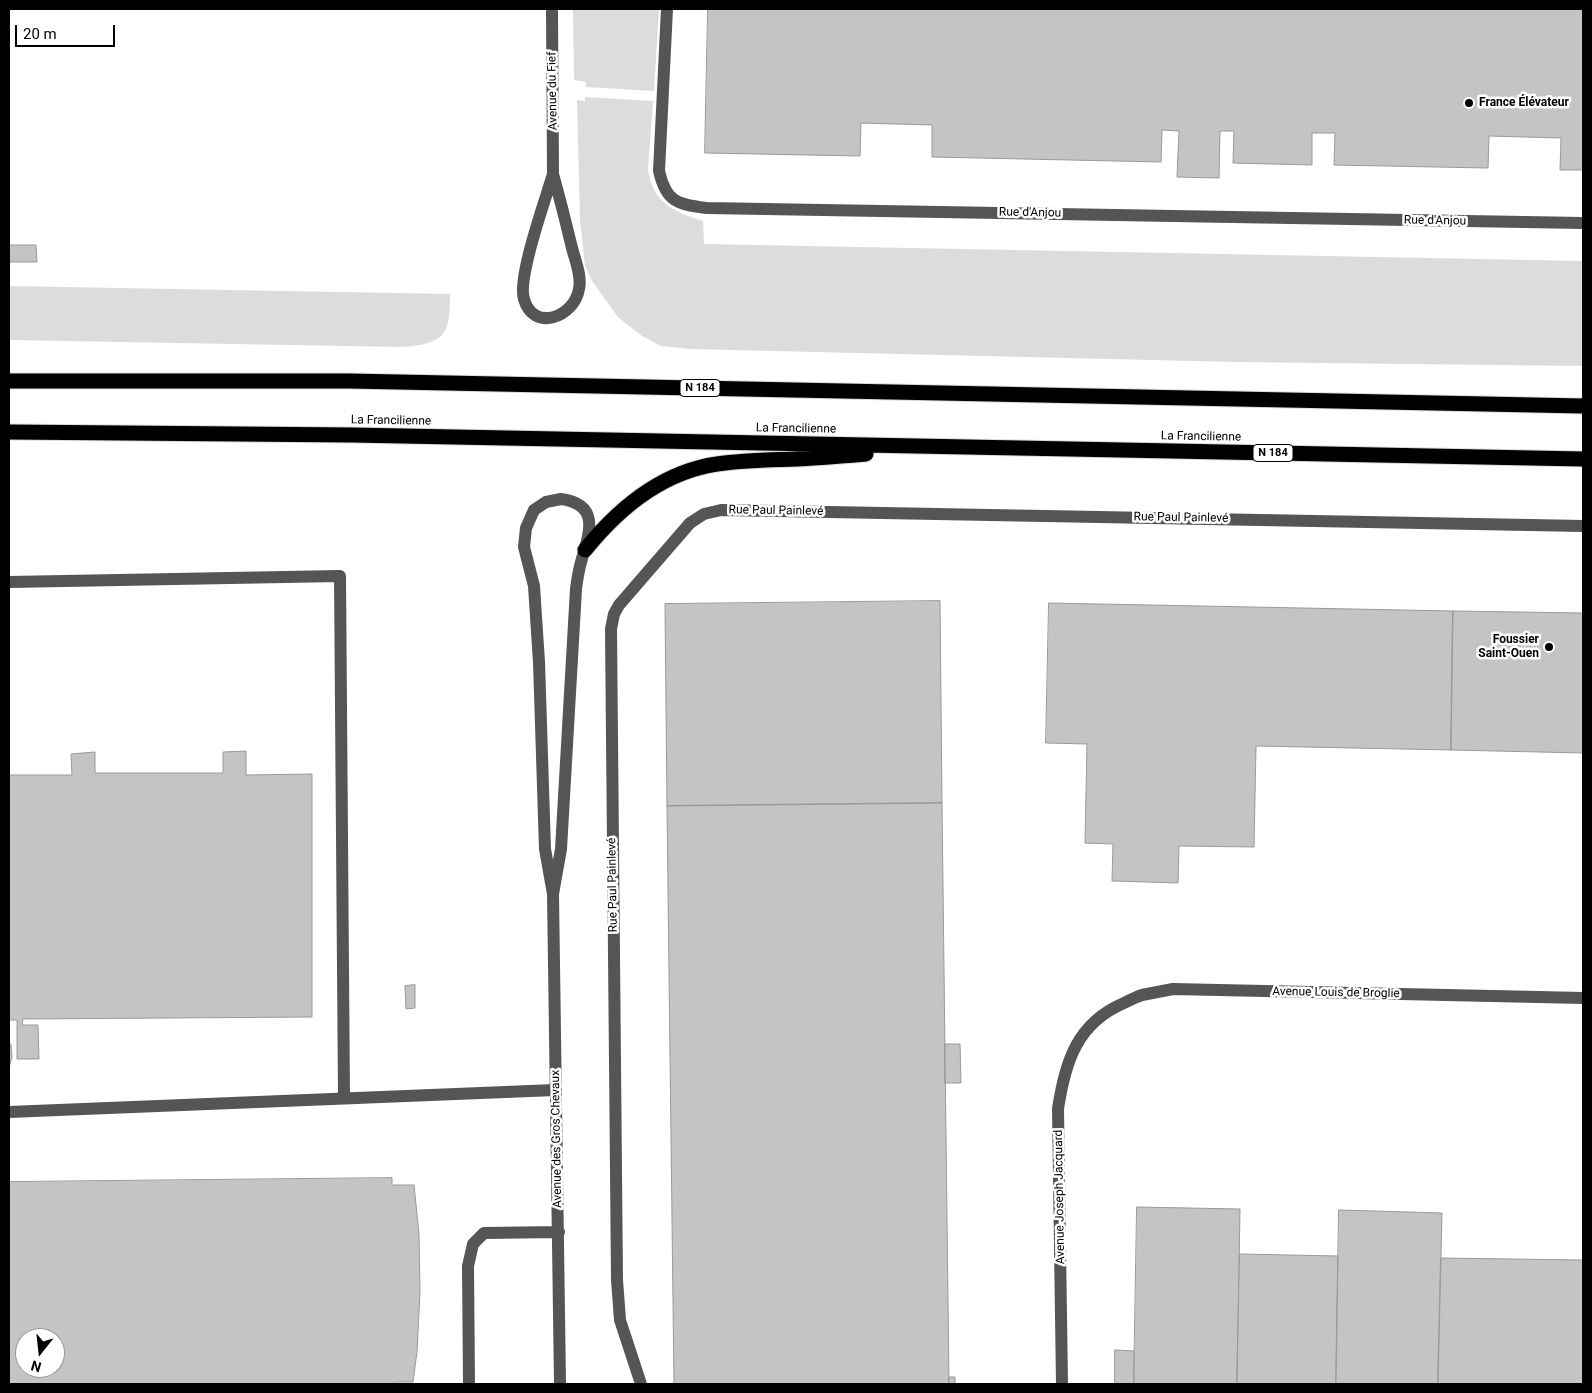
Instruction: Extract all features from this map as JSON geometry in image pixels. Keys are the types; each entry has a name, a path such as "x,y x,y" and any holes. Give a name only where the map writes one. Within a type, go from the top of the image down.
{"highway":[{"name":"N 184","path":"9,381 349,381 1583,406"},
{"name":"La Francilienne","path":"9,432 352,435 1583,459"},
{"path":"585,550 612,518 642,495 671,478 708,466 747,461 963,447"}],"street":[{"name":"Avenue du Fief","path":"552,9 554,174"},
{"name":"Rue d'Anjou","path":"667,9 659,171 662,186 670,197 686,205 706,208 1583,223"},
{"path":"554,174 580,288 571,308 562,315 551,318 538,316 529,310 524,299 522,286 554,174"},
{"path":"561,499 569,500 582,506 588,513 590,521 576,589 562,849 553,894 545,849 534,586 524,547 526,528 534,510 546,502 561,499"},
{"name":"Rue Paul Painlevé","path":"642,1384 623,1328 618,1302 610,629 614,614 619,606 690,523 704,514 721,510 1583,526"},
{"path":"9,582 340,576 344,1098"},
{"name":"Avenue des Gros Chevaux","path":"553,894 560,1384"},
{"name":"Avenue Louis de Broglie","path":"1096,1019 1112,1008 1140,996 1173,989 1583,998"},
{"name":"Avenue Joseph Jacquard","path":"1062,1384 1058,1109 1063,1080 1070,1058 1080,1039 1096,1019"},
{"path":"9,1112 555,1090"},
{"path":"469,1384 468,1266 473,1244 484,1233 559,1232"}],"shaded area":[{"path":"573,9 659,9 654,91 586,87 586,82 574,80"},
{"path":"585,97 653,101 648,169 654,190 659,198 673,209 703,221 704,244 1583,261 1583,366 1236,362 690,349 661,346 642,336 618,317 592,281 585,266 580,220 577,100 585,101"},
{"path":"9,286 450,294 450,308 446,328 437,339 428,343 403,347 9,340"}],"building":[{"path":"708,9 1583,9 1583,170 1560,170 1561,138 1489,136 1488,168 1334,165 1335,133 1312,133 1312,165 1233,163 1234,131 1220,131 1219,178 1177,177 1179,131 1162,130 1161,162 932,157 932,125 861,123 860,156 705,153"},
{"path":"9,245 36,245 37,262 9,262"},
{"path":"940,601 942,803 667,806 665,604"},
{"path":"1049,603 1453,611 1451,750 1256,746 1254,847 1179,846 1178,883 1112,881 1113,844 1085,843 1087,744 1046,743"},
{"path":"1453,611 1583,613 1583,753 1451,750"},
{"path":"246,751 246,775 312,774 312,1017 23,1019 22,1025 38,1025 39,1059 17,1059 17,1020 9,1020 9,775 72,775 71,754 95,752 95,773 223,773 223,752"},
{"path":"942,803 949,1384 674,1384 667,806"},
{"path":"415,985 415,1008 406,1009 405,986"},
{"path":"9,1042 12,1057 9,1068"},
{"path":"945,1044 960,1044 961,1083 945,1083"},
{"path":"392,1178 392,1185 414,1185 419,1234 420,1292 417,1352 413,1382 394,1382 394,1384 9,1384 9,1182"},
{"path":"1137,1207 1240,1209 1237,1384 1134,1384"},
{"path":"1339,1210 1442,1213 1438,1384 1336,1384"},
{"path":"1240,1254 1338,1256 1336,1384 1237,1384"},
{"path":"1441,1258 1583,1260 1583,1384 1438,1384"},
{"path":"1115,1350 1134,1351 1134,1384 1115,1384"},
{"path":"949,1377 955,1377 955,1384 949,1384"}],"place":[{"name":"France Élévateur","path":"1469,103"},
{"name":"Foussier Saint-Ouen","path":"1549,647"}]}
